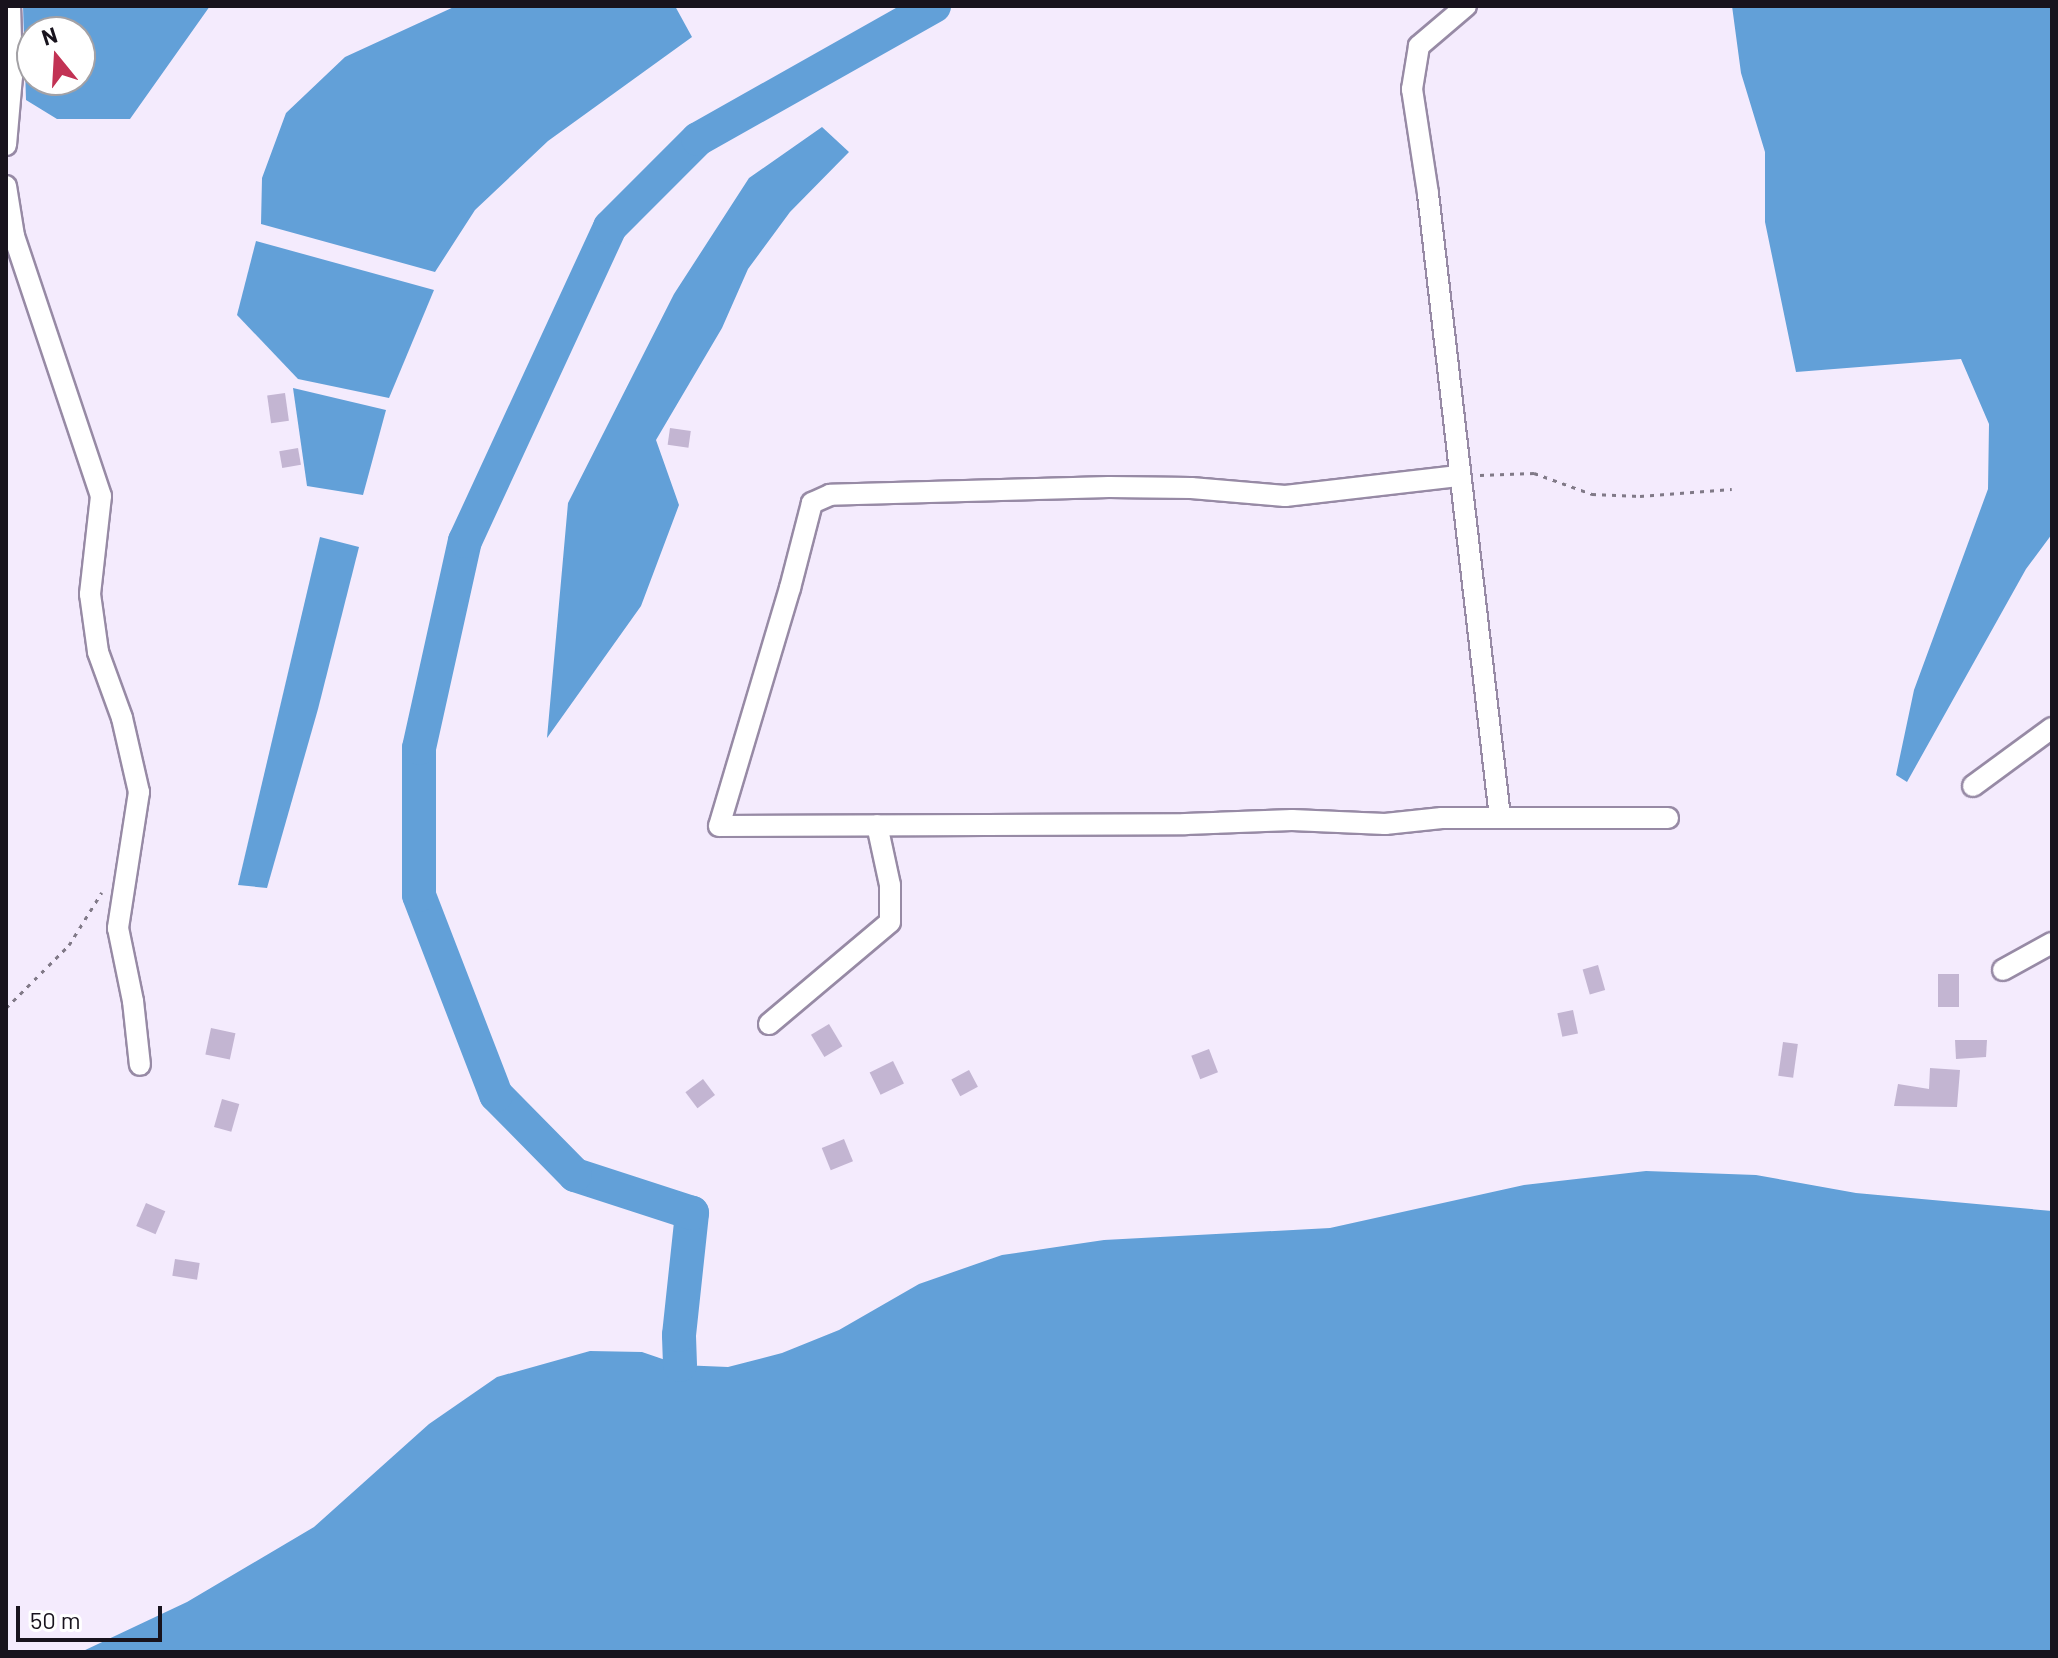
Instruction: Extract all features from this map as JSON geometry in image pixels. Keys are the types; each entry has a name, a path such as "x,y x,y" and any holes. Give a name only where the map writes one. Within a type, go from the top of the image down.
{"street":[{"path":"6,145 12,76 10,6"},
{"path":"1466,6 1419,46 1412,89 1428,194 1458,476 1500,817"},
{"path":"6,186 14,236 101,496 90,594 98,652 122,718 139,792 118,928 133,1001 140,1065"},
{"path":"1458,476 1285,496 1191,488 1109,487 830,495 812,503 719,826 1292,820 1385,824 1442,818 1668,818"},
{"path":"1973,786 2052,728"},
{"path":"769,1024 890,922 890,885 877,825"},
{"path":"2003,970 2052,943"}],"path":[{"path":"1458,476 1534,473 1592,494 1640,496 1732,489"},
{"path":"6,1008 69,945 107,883"}],"water":[{"path":"23,6 210,6 130,119 57,119 26,100 26,96 96,96 96,16 23,16"},
{"path":"456,6 675,6 692,37 548,141 475,210 435,272 261,224 262,178 286,113 345,57"},
{"path":"1732,6 2052,6 2052,534 2026,569 1907,782 1896,775 1914,690 1988,489 1989,424 1961,359 1796,372 1765,222 1765,152 1741,73"},
{"path":"822,127 849,152 790,212 748,269 722,328 656,440 679,505 641,606 547,738 568,503 674,294 749,178"},
{"path":"256,241 434,290 389,398 298,379 237,315"},
{"path":"293,388 386,410 363,495 307,486"},
{"path":"320,537 359,547 318,709 267,888 238,885"},
{"path":"1646,1171 1756,1175 1856,1193 2052,1211 2052,1652 81,1652 187,1602 314,1527 429,1424 497,1377 590,1351 642,1352 680,1365 728,1367 782,1353 839,1330 919,1284 1002,1255 1104,1240 1330,1228 1524,1185"}],"building":[{"path":"285,393 289,421 271,423 267,396"},
{"path":"670,428 691,431 688,448 668,445"},
{"path":"298,448 301,465 282,468 279,451"},
{"path":"1598,965 1605,990 1590,994 1583,969"},
{"path":"1938,974 1959,974 1959,1007 1938,1007"},
{"path":"1573,1010 1578,1033 1562,1037 1557,1013"},
{"path":"829,1024 842,1046 824,1057 811,1035"},
{"path":"211,1028 235,1033 230,1060 205,1054"},
{"path":"1955,1040 1987,1040 1986,1057 1956,1059"},
{"path":"1783,1042 1798,1044 1793,1078 1778,1076"},
{"path":"1209,1049 1218,1072 1200,1079 1191,1056"},
{"path":"893,1061 904,1083 881,1095 870,1072"},
{"path":"1930,1068 1960,1070 1957,1107 1894,1106 1898,1084 1929,1089"},
{"path":"969,1070 978,1087 960,1096 951,1079"},
{"path":"703,1079 715,1095 697,1108 685,1092"},
{"path":"222,1099 239,1104 231,1132 214,1127"},
{"path":"844,1139 853,1161 831,1170 822,1148"},
{"path":"146,1203 165,1211 156,1234 136,1226"},
{"path":"175,1259 200,1263 197,1280 172,1276"}],"waterway":[{"path":"680,1365 679,1335 692,1213 575,1175 496,1095 419,895 419,748 465,541 610,227 698,139 934,6"}]}
